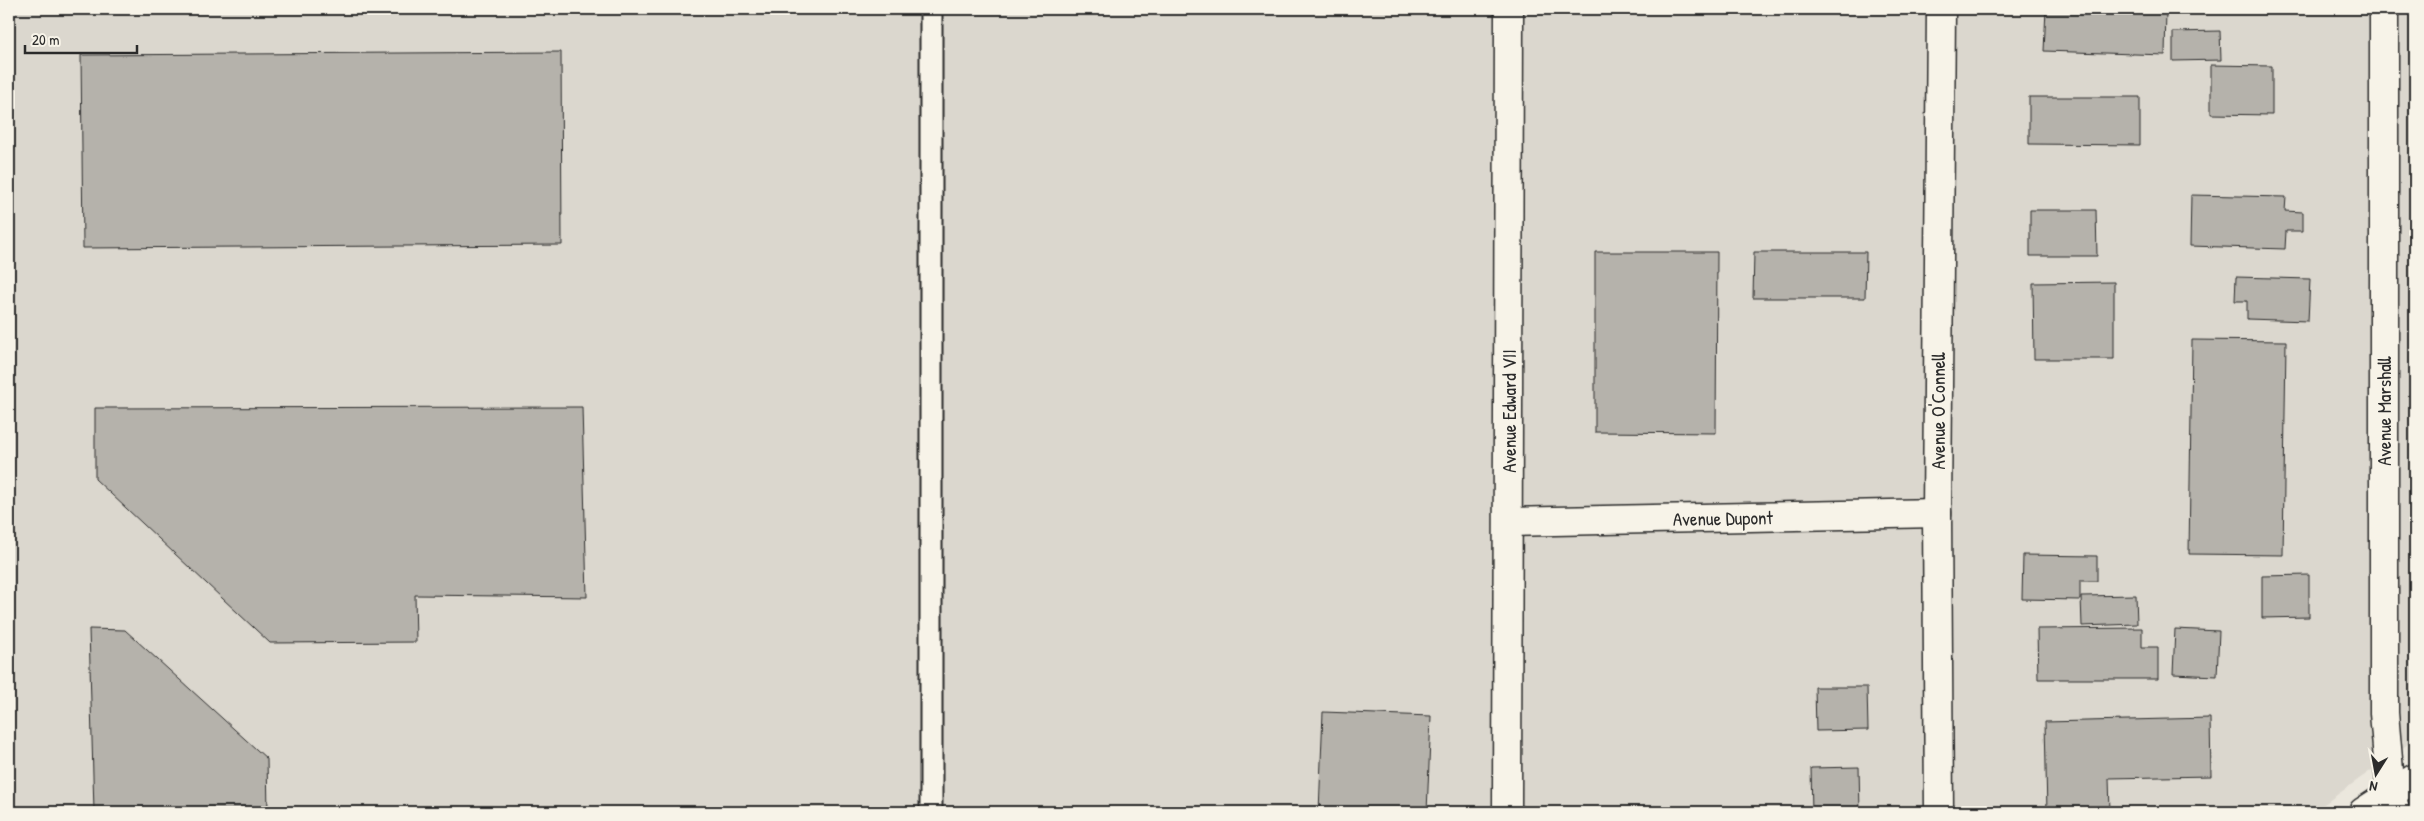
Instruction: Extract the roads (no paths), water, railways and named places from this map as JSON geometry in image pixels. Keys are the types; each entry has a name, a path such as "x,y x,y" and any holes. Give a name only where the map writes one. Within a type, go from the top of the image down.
{"street":[{"name":"Avenue Edward VII","path":"1507,812 1509,9"},
{"name":"Avenue O'Connell","path":"1939,812 1937,513 1941,9"},
{"name":"Avenue Marshall","path":"2384,9 2384,713 2388,806"},
{"name":"Avenue Dupont","path":"1509,522 1937,513"},
{"path":"2363,812 2388,806 2415,778"}],"lane":[{"path":"931,9 931,812"}]}
